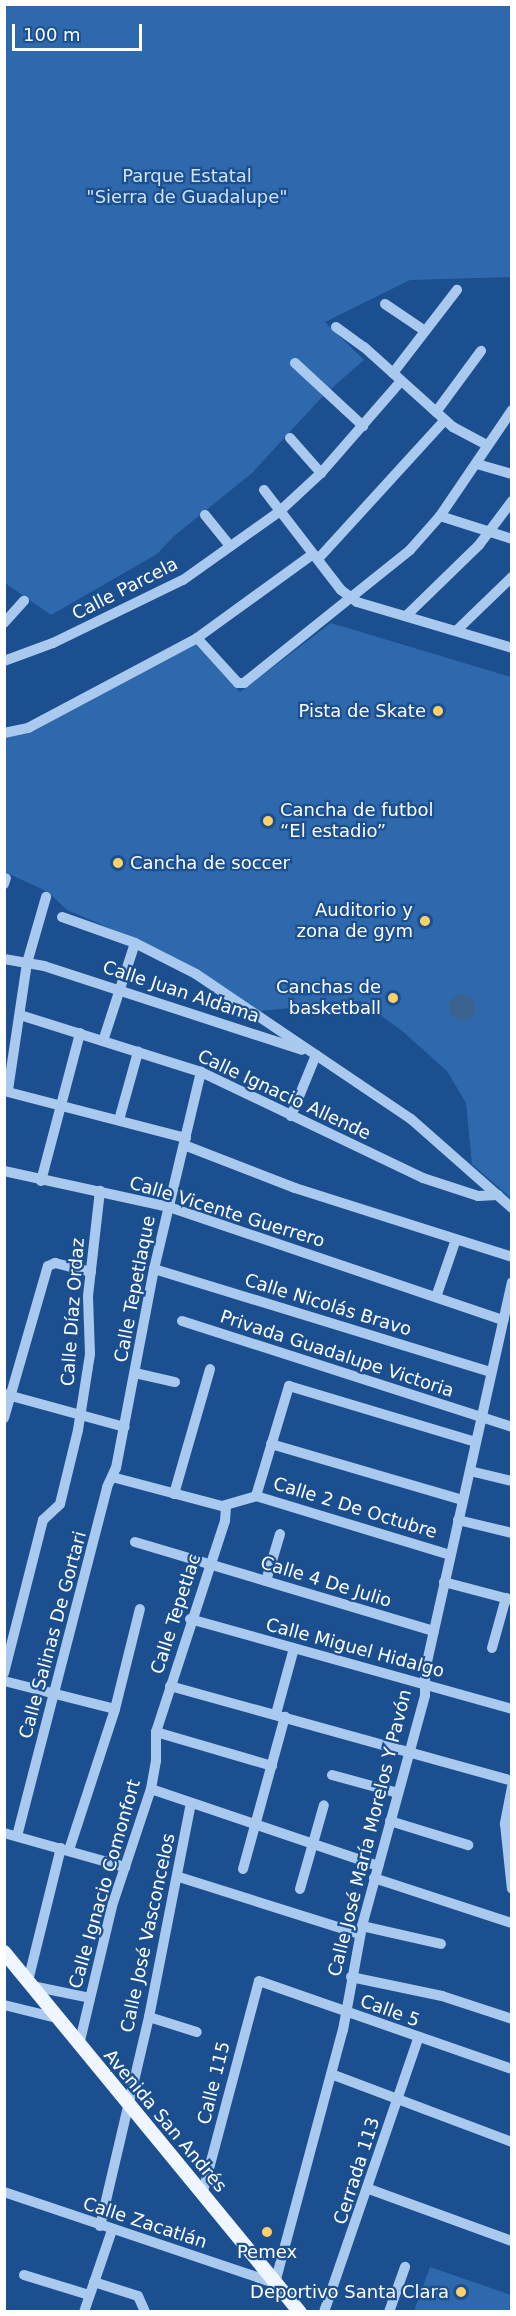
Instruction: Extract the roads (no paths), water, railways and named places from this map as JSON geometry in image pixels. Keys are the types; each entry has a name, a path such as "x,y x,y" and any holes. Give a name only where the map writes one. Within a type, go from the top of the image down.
{"main road":[{"name":"Avenida San Andrés","path":"4,1952 300,2312"}],"street":[{"name":"Calle Parcela","path":"4,661 53,643 173,587 280,510 321,473 363,426 425,331 457,290"},
{"path":"385,304 425,331"},
{"path":"336,327 397,377 444,421 462,435 487,445"},
{"path":"436,412 481,351"},
{"path":"295,363 363,426"},
{"path":"197,638 241,684 383,575 440,516 512,410"},
{"path":"4,734 28,728 197,638 315,557 444,421"},
{"path":"290,438 321,473"},
{"path":"477,464 512,474"},
{"path":"264,490 315,557 351,598 456,631 509,644"},
{"path":"406,616 453,574 512,501"},
{"path":"205,515 230,546"},
{"path":"440,516 512,539"},
{"path":"456,631 512,577"},
{"path":"4,623 24,601"},
{"path":"46,897 27,963 6,1090 119,1120 185,1142 295,1188 455,1242 512,1257"},
{"path":"62,917 135,943 196,974 411,1119 512,1208"},
{"path":"103,1041 135,943"},
{"name":"Calle Juan Aldama","path":"4,959 27,963 120,990 316,1054"},
{"name":"Calle Ignacio Allende","path":"20,1015 201,1072 423,1178 478,1196 498,1196"},
{"path":"41,1181 80,1033"},
{"path":"119,1120 138,1053"},
{"path":"291,1116 316,1054"},
{"name":"Calle Tepetlaque","path":"112,1477 125,1427 154,1269 201,1072"},
{"name":"Calle Vicente Guerrero","path":"4,1172 169,1207 503,1320"},
{"name":"Calle Díaz Ordaz","path":"4,1673 43,1520 60,1504 80,1416 91,1339 88,1312 100,1191"},
{"path":"436,1297 455,1242"},
{"path":"4,1418 8,1395 48,1266 55,1263 91,1272"},
{"name":"Calle Nicolás Bravo","path":"154,1269 491,1372"},
{"name":"Calle José María Morelos Y Pavón","path":"275,2283 331,2074 361,1930 409,1752 462,1500 512,1283"},
{"name":"Privada Guadalupe Victoria","path":"182,1321 512,1427"},
{"path":"174,1494 210,1370"},
{"path":"135,1373 175,1382"},
{"path":"256,1496 289,1386 476,1442"},
{"path":"8,1395 125,1427"},
{"path":"271,1444 462,1500"},
{"path":"470,1471 512,1481"},
{"path":"112,1477 226,1506"},
{"name":"Calle Salinas De Gortari","path":"17,1836 112,1477"},
{"name":"Calle 2 De Octubre","path":"226,1506 256,1496 450,1555"},
{"name":"Calle Tepetlac","path":"156,1732 190,1619 225,1521 226,1506"},
{"path":"458,1520 512,1533"},
{"path":"266,1581 279,1534"},
{"name":"Calle 4 De Julio","path":"135,1542 209,1562 434,1632"},
{"path":"444,1582 509,1599 492,1648"},
{"path":"90,1998 30,1984 65,1849 116,1709 140,1609"},
{"name":"Calle Miguel Hidalgo","path":"190,1619 512,1709"},
{"path":"243,1869 272,1766 294,1648"},
{"path":"4,1681 116,1709"},
{"path":"170,1686 512,1781"},
{"path":"156,1732 272,1766"},
{"name":"Calle Ignacio Comonfort","path":"79,2045 125,1867 151,1789 156,1761 153,1749 156,1732"},
{"path":"332,1775 398,1793"},
{"path":"512,1787 505,1824 512,1889"},
{"path":"151,1789 378,1866"},
{"name":"Calle José Vasconcelos","path":"100,2226 149,2017 179,1877 191,1803"},
{"path":"300,1889 324,1805"},
{"path":"390,1821 468,1845"},
{"path":"4,1833 125,1867"},
{"path":"179,1877 361,1930 441,1944"},
{"path":"374,1878 512,1923"},
{"path":"351,1977 442,1995 512,2019"},
{"name":"Calle 5","path":"259,1981 418,2039 512,2069"},
{"name":"Calle 115","path":"202,2195 259,1981"},
{"path":"4,2005 57,2018"},
{"path":"149,2017 198,2032"},
{"name":"Cerrada 113","path":"324,2312 369,2189 418,2039"},
{"path":"331,2074 512,2142"},
{"path":"369,2189 512,2241"},
{"name":"Calle Zacatlán","path":"4,2192 275,2283"},
{"path":"84,2312 112,2230"},
{"path":"389,2312 405,2267"},
{"path":"24,2275 89,2295"},
{"path":"94,2282 138,2295 145,2312"}],"place":[{"name":"Pista de Skate","path":"438,711"},
{"name":"Cancha de futbol “El estadio”","path":"268,821"},
{"name":"Cancha de soccer","path":"118,863"},
{"name":"Auditorio y zona de gym","path":"425,921"},
{"name":"Canchas de basketball","path":"393,998"},
{"name":"Pemex","path":"267,2232"},
{"name":"Deportivo Santa Clara","path":"461,2292"}],"park label":[{"name":"Parque Estatal \"Sierra de Guadalupe\"","path":"187,187"}]}
